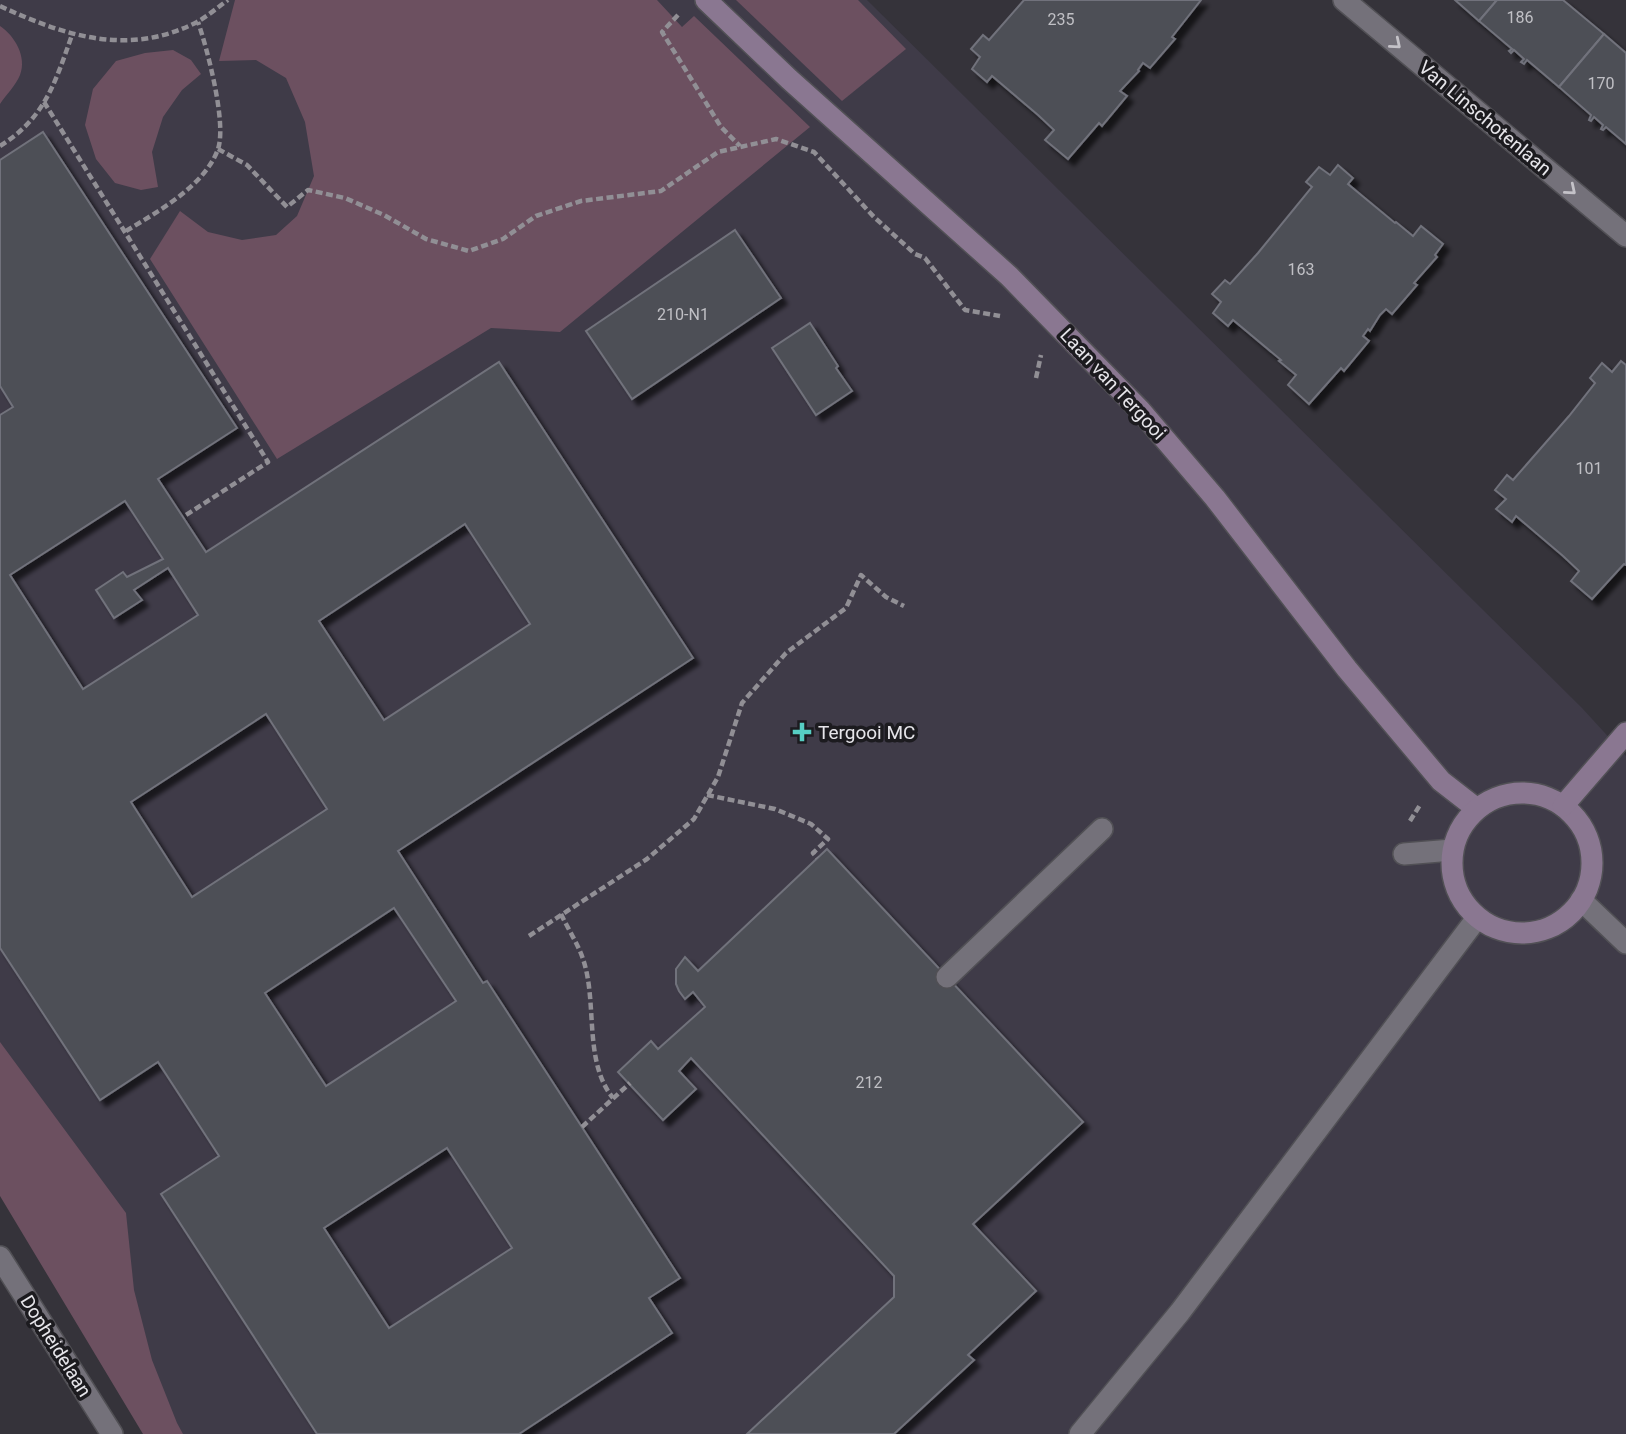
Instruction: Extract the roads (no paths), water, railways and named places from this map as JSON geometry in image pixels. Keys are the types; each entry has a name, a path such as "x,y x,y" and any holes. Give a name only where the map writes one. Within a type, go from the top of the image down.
{"street":[{"name":"Laan van Tergooi","path":"706,0 809,97 1009,276 1140,410 1231,519 1347,669 1441,780 1477,808"},
{"name":"Van Linschotenlaan","path":"1344,0 1626,236"},
{"path":"1563,806 1626,733"},
{"path":"1520,793 1543,796 1563,806 1581,825 1591,850 1591,876 1581,901 1556,925 1522,934 1505,931 1477,918 1459,895 1454,880 1452,850 1461,827 1477,808 1505,795 1520,793"},
{"path":"947,976 1102,829"},
{"path":"1404,854 1452,850"},
{"path":"1581,901 1626,943"},
{"path":"1080,1434 1180,1312 1477,918"},
{"name":"Dopheidelaan","path":"0,1257 111,1434"}],"place":[{"name":"Tergooi MC","path":"802,732"}]}
